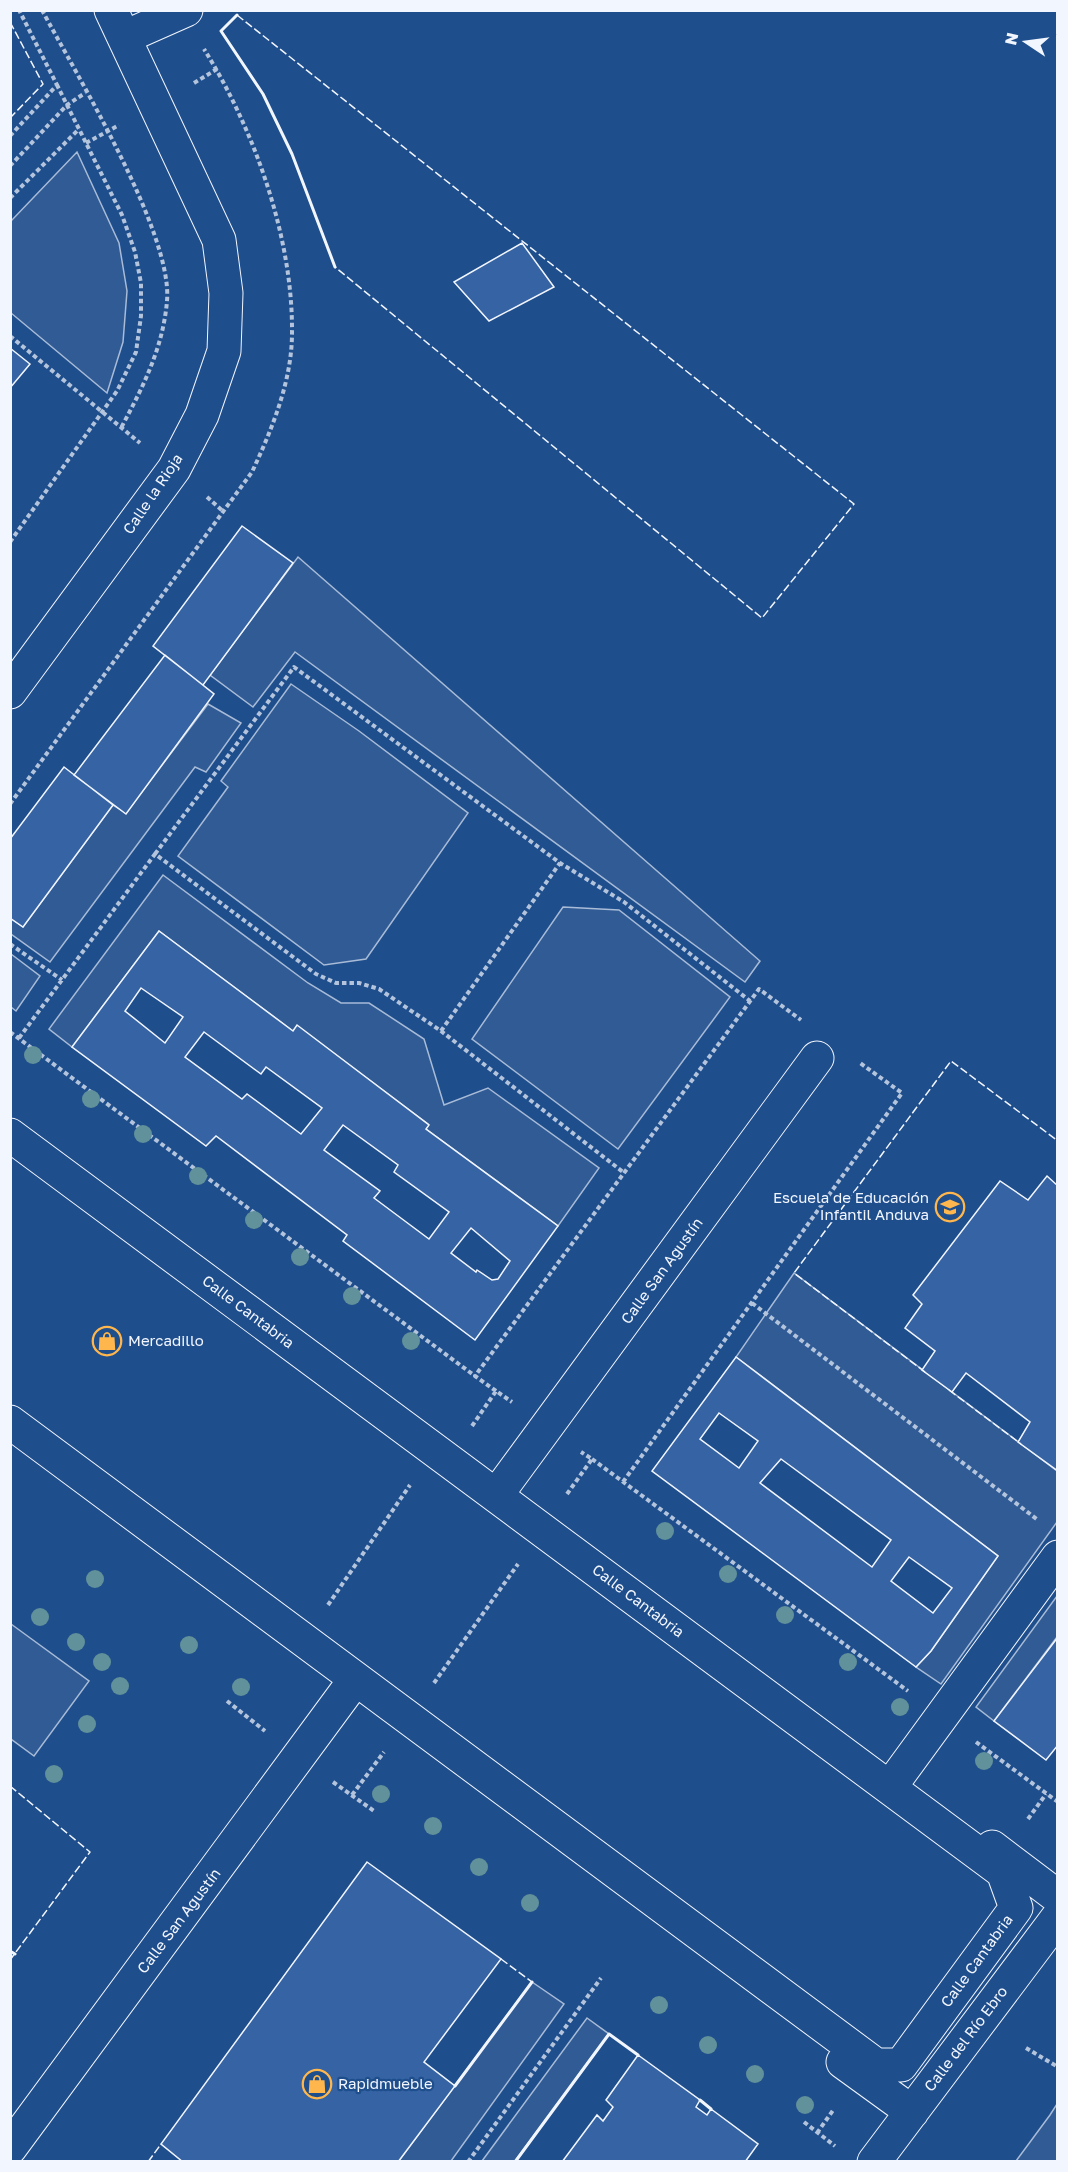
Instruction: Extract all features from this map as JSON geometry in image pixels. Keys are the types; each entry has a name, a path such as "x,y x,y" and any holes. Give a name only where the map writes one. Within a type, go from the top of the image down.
{"street":[{"path":"118,24 186,10"},
{"name":"Calle la Rioja","path":"10,692 174,470 202,415 224,351 226,293 219,240 118,24"},
{"name":"Calle San Agustín","path":"506,1482 817,1058"},
{"name":"Calle Cantabria","path":"10,1114 506,1482 1058,1897"},
{"name":"Calle Cantabria","path":"10,1136 1003,1872 1016,1908 901,2065 876,2065 404,1725 346,1692 10,1443"},
{"name":"Calle Cantabria","path":"10,1422 304,1640 404,1725 912,2112"},
{"path":"898,1776 1058,1557"},
{"name":"Calle San Agustín","path":"10,2148 346,1692"},
{"name":"Calle del Río Ebro","path":"874,2162 1058,1917"}],"path":[{"path":"10,542 117,392 136,352 141,316 141,283 135,252 122,215 19,10"},
{"path":"10,336 121,428 160,348 168,298 160,251 130,179 42,10"},
{"path":"10,136 57,86"},
{"path":"10,166 67,105 85,93"},
{"path":"10,198 79,129"},
{"path":"10,804 225,512"},
{"path":"19,1038 294,667 560,863 624,902 750,1001"},
{"path":"155,854 316,974 336,982 358,983 380,989 441,1031 623,1172"},
{"path":"441,1031 560,863"},
{"path":"10,944 62,981"},
{"path":"10,1032 475,1376"},
{"path":"752,1303 1042,1523"},
{"path":"592,1459 1058,1802"},
{"path":"304,1640 411,1484"},
{"path":"352,1795 542,1530"},
{"path":"468,2162 601,1977"},
{"path":"1026,2048 1058,2067"},
{"path":"804,2122 837,2147"}],"shaded area":[{"path":"77,152 119,243 127,291 123,342 107,393 11,313 11,221"},
{"path":"298,557 760,961 745,982 295,652 253,707 210,675"},
{"path":"291,684 359,731 468,813 366,959 324,965 178,856 228,787 221,781"},
{"path":"208,704 241,723 206,772 195,767 50,962 11,934 11,918 23,927 113,805 126,813"},
{"path":"163,875 308,983 341,1003 369,1003 424,1039 444,1105 488,1088 599,1168 558,1226 426,1129 428,1124 297,1026 293,1031 159,931 72,1047 49,1029"},
{"path":"563,907 619,910 730,997 618,1149 472,1039"},
{"path":"11,954 40,976 16,1011 11,1007"},
{"path":"794,1273 1057,1471 1057,1522 941,1684 916,1667 931,1651 998,1556 736,1357"},
{"path":"1057,1596 1057,1637 994,1721 976,1707"},
{"path":"11,1624 89,1681 34,1756 11,1739"},
{"path":"532,1982 564,2004 451,2161 398,2162"},
{"path":"587,2018 609,2034 515,2161 482,2161"},
{"path":"1057,2104 1057,2161 1016,2161 1050,2115"}],"building":[{"path":"522,243 554,287 489,321 454,282"},
{"path":"10,348 30,364 10,388"},
{"path":"242,526 293,563 203,685 153,646"},
{"path":"165,655 214,694 126,814 74,775"},
{"path":"64,767 113,805 23,927 10,918 10,839"},
{"path":"159,931 293,1031 297,1025 429,1125 426,1129 558,1226 475,1340 343,1241 347,1235 216,1136 206,1146 72,1047","holes":["141,988 183,1017 165,1043 125,1011","204,1032 261,1074 266,1067 322,1108 301,1134 247,1094 242,1099 185,1057","343,1125 398,1165 394,1172 449,1212 429,1239 374,1198 380,1191 324,1150","471,1228 510,1261 498,1279 492,1280 477,1270 476,1272 451,1253"]},
{"path":"1047,1176 1058,1186 1058,1471 1018,1442 1030,1422 966,1373 952,1392 922,1370 935,1351 905,1328 922,1304 913,1295 1000,1181 1028,1200"},
{"path":"736,1357 998,1556 931,1651 916,1667 652,1471","holes":["719,1413 758,1441 739,1468 700,1439","781,1459 891,1540 872,1567 760,1483","909,1557 952,1588 933,1613 891,1581"]},
{"path":"1058,1637 1058,1745 1046,1760 994,1721"},
{"path":"367,1862 501,1959 424,2062 455,2086 398,2162 183,2162 161,2144"},
{"path":"638,2055 700,2100 696,2107 707,2115 711,2109 758,2144 745,2162 562,2162 597,2115 603,2121 613,2107 606,2100"}],"fence":[{"path":"237,15 854,504 762,618 335,267"},
{"path":"10,22 43,84 10,118"},
{"path":"925,1372 794,1273 951,1061 1058,1141"},
{"path":"949,1390 1021,1444"},
{"path":"10,1786 90,1852 10,1960"},
{"path":"501,1959 532,1982"},
{"path":"148,2162 161,2144"}],"wall":[{"path":"237,15 221,31 263,94 292,154 335,267"},
{"path":"10,1951 15,1954"},
{"path":"455,2086 532,1982"},
{"path":"515,2162 609,2034 638,2055"},
{"path":"700,2100 711,2109"}],"place":[{"name":"Escuela de Educación Infantil Anduva","path":"950,1207"},
{"name":"Mercadillo","path":"107,1341"},
{"name":"Rapidmueble","path":"317,2084"}]}
